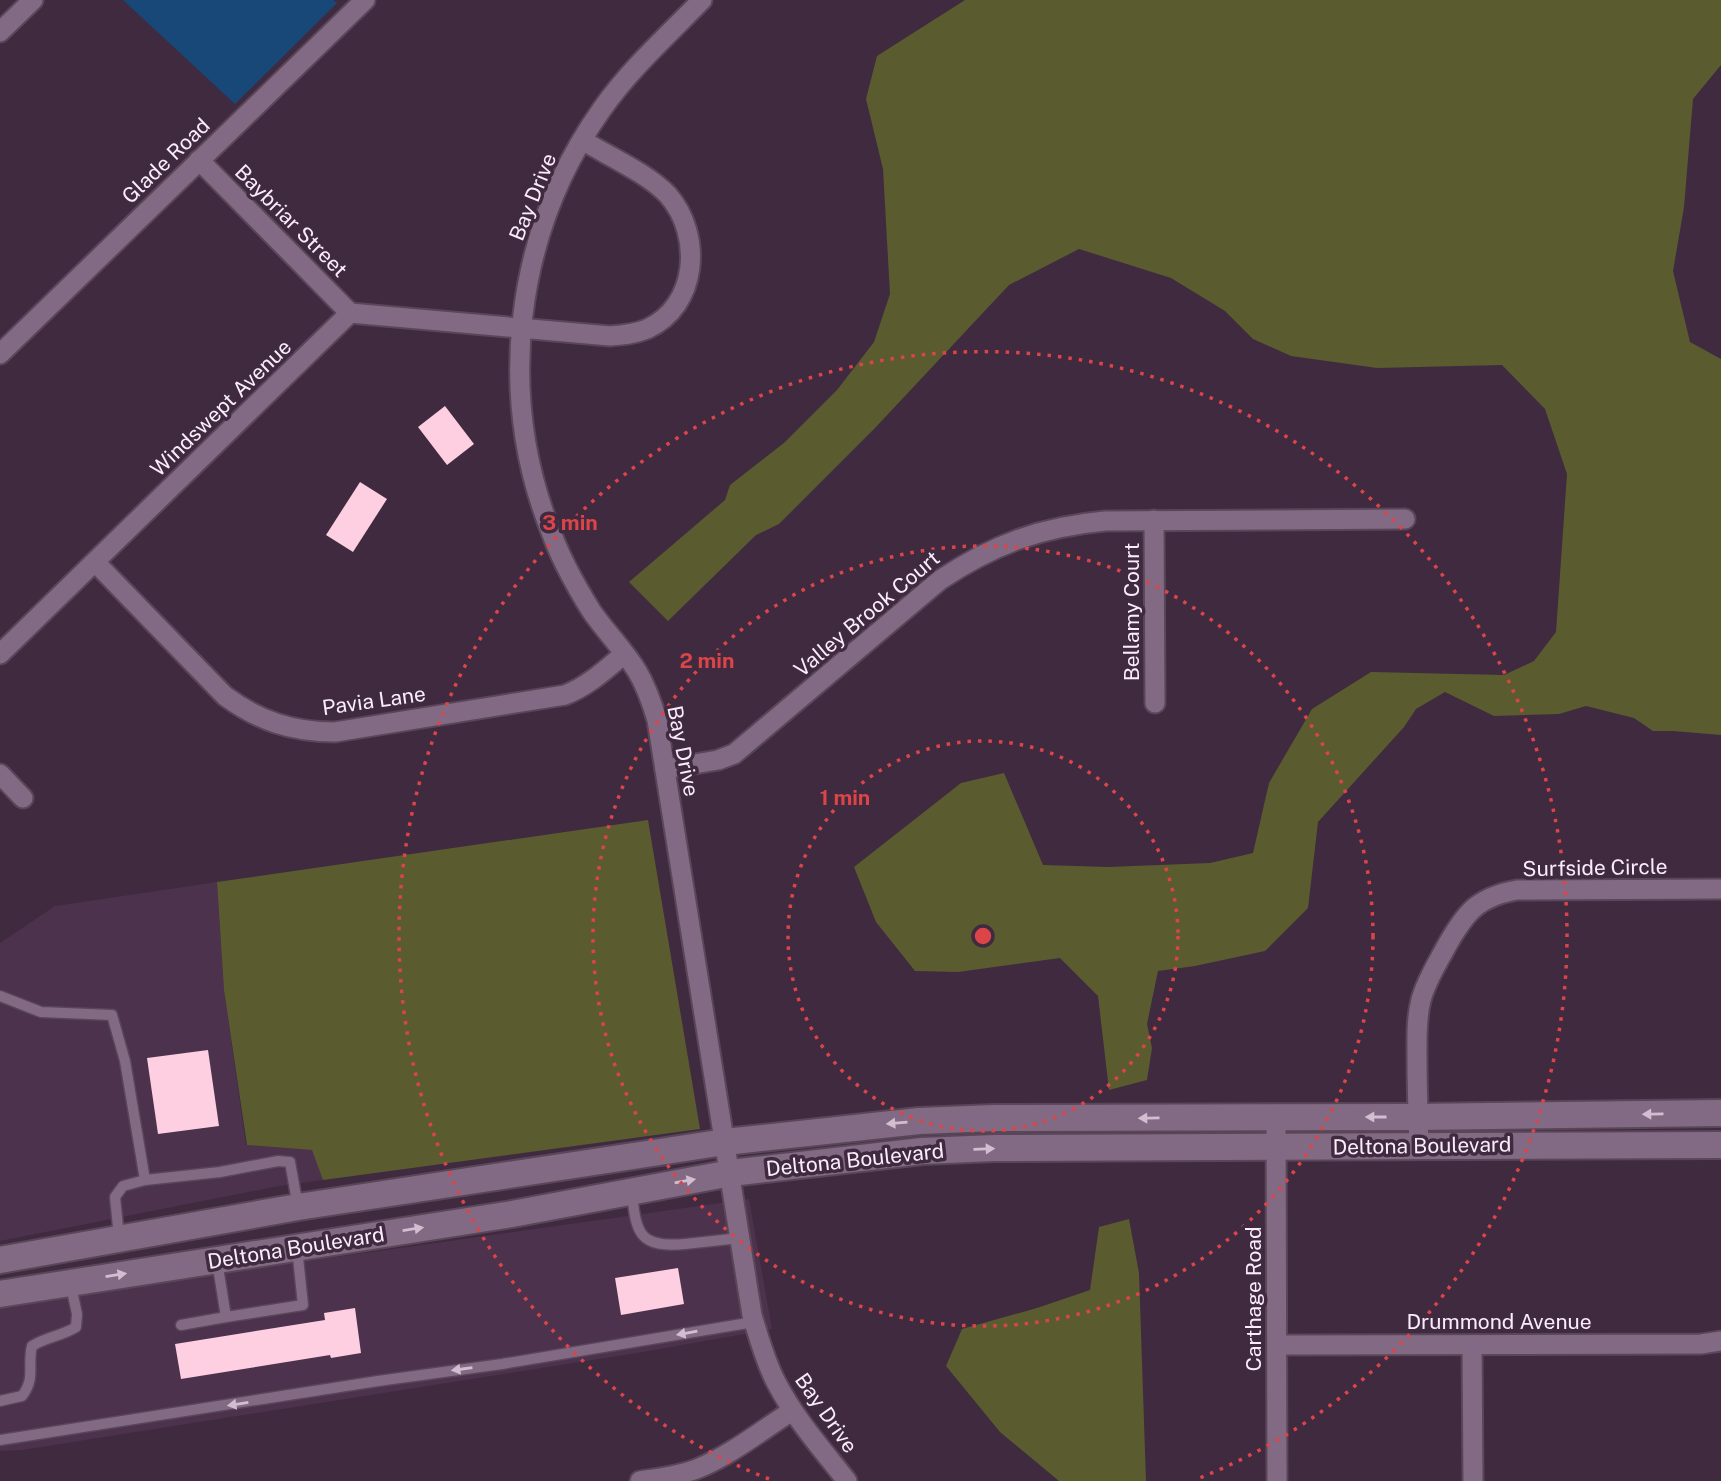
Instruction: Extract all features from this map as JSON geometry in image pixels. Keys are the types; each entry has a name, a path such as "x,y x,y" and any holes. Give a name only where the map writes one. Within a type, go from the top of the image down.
{"main road":[{"name":"Deltona Boulevard","path":"0,1260 302,1207 725,1142 919,1121 994,1118 1418,1117 1721,1112"},
{"name":"Deltona Boulevard","path":"0,1294 512,1213 731,1172 922,1151 1008,1148 1721,1144"},
{"path":"302,1207 304,1247"}],"street":[{"path":"0,32 33,0"},
{"name":"Glade Road","path":"0,354 365,0"},
{"name":"Bay Drive","path":"702,0 629,76 603,108 561,180 544,221 531,264 521,328 519,373 522,420 540,501 570,575 592,611 637,671 649,694 657,720 754,1322 772,1372 792,1410 847,1481"},
{"path":"350,313 610,336 648,329 663,319 683,294 689,278 691,245 687,228 678,209 654,183 582,140"},
{"name":"Baybriar Street","path":"199,160 350,313"},
{"name":"Windswept Avenue","path":"0,654 350,313"},
{"name":"Valley Brook Court","path":"665,769 718,760 734,754 940,580 1001,544 1049,529 1105,521 1405,519"},
{"name":"Bellamy Court","path":"1154,520 1155,703"},
{"name":"Pavia Lane","path":"95,562 225,696 265,721 311,732 335,732 565,695 579,690 624,654"},
{"path":"0,774 23,798"},
{"name":"Surfside Circle","path":"1419,1145 1417,1021 1421,1000 1460,922 1483,900 1517,890 1721,889"},
{"name":"Carthage Road","path":"1276,1116 1277,1481"},
{"name":"Drummond Avenue","path":"1278,1345 1701,1344 1721,1341"},
{"path":"1472,1345 1473,1481"},
{"path":"640,1481 698,1469 792,1410"}],"lane":[{"path":"0,996 41,1012 112,1015 125,1061 145,1180"},
{"path":"120,1239 115,1197 123,1186 145,1180 220,1172 278,1161 290,1162 302,1207"},
{"path":"632,1190 637,1226 643,1236 661,1246 740,1238"},
{"path":"181,1325 303,1305 304,1247"},
{"path":"217,1260 226,1317"},
{"path":"0,1401 22,1396 29,1387 29,1358 33,1346 41,1340 67,1333 76,1327 77,1314 71,1282"},
{"path":"0,1440 502,1364 754,1322"}],"shaded area":[{"path":"217,882 224,990 246,1145 313,1150 323,1180 279,1186 0,1241 0,943 55,906"},
{"path":"749,1199 772,1329 637,1353 22,1450 0,1451 0,1304"}],"green space":[{"path":"965,0 1721,0 1721,65 1693,99 1684,207 1673,271 1690,342 1721,359 1721,735 1653,731 1634,718 1586,706 1559,714 1494,716 1445,692 1416,709 1404,727 1318,822 1308,908 1265,951 1158,971 1147,1024 1152,1048 1147,1080 1109,1090 1098,996 1060,958 958,972 915,971 876,922 854,867 961,783 1004,773 1043,865 1108,867 1210,863 1253,853 1269,783 1312,709 1371,672 1504,675 1534,661 1556,632 1567,474 1545,409 1502,365 1377,368 1291,356 1253,339 1225,311 1171,278 1079,249 1009,285 875,428 779,524 756,535 668,621 629,582 725,500 730,485 784,443 837,390 874,342 890,294 883,169 866,99 877,56"},
{"path":"648,820 700,1129 323,1180 312,1150 247,1145 224,990 217,882"},
{"path":"1129,1219 1139,1273 1146,1481 1059,1481 1000,1432 946,1366 962,1329 1090,1290 1099,1227"}],"water":[{"path":"123,0 333,0 337,3 235,104"}],"building":[{"path":"445,406 474,444 447,465 418,427"},
{"path":"360,482 387,499 353,552 326,535"},
{"path":"208,1050 219,1126 158,1134 147,1058"},
{"path":"678,1268 684,1304 621,1315 615,1278"},
{"path":"355,1308 361,1353 331,1358 330,1355 181,1379 175,1344 325,1320 324,1313"}]}
